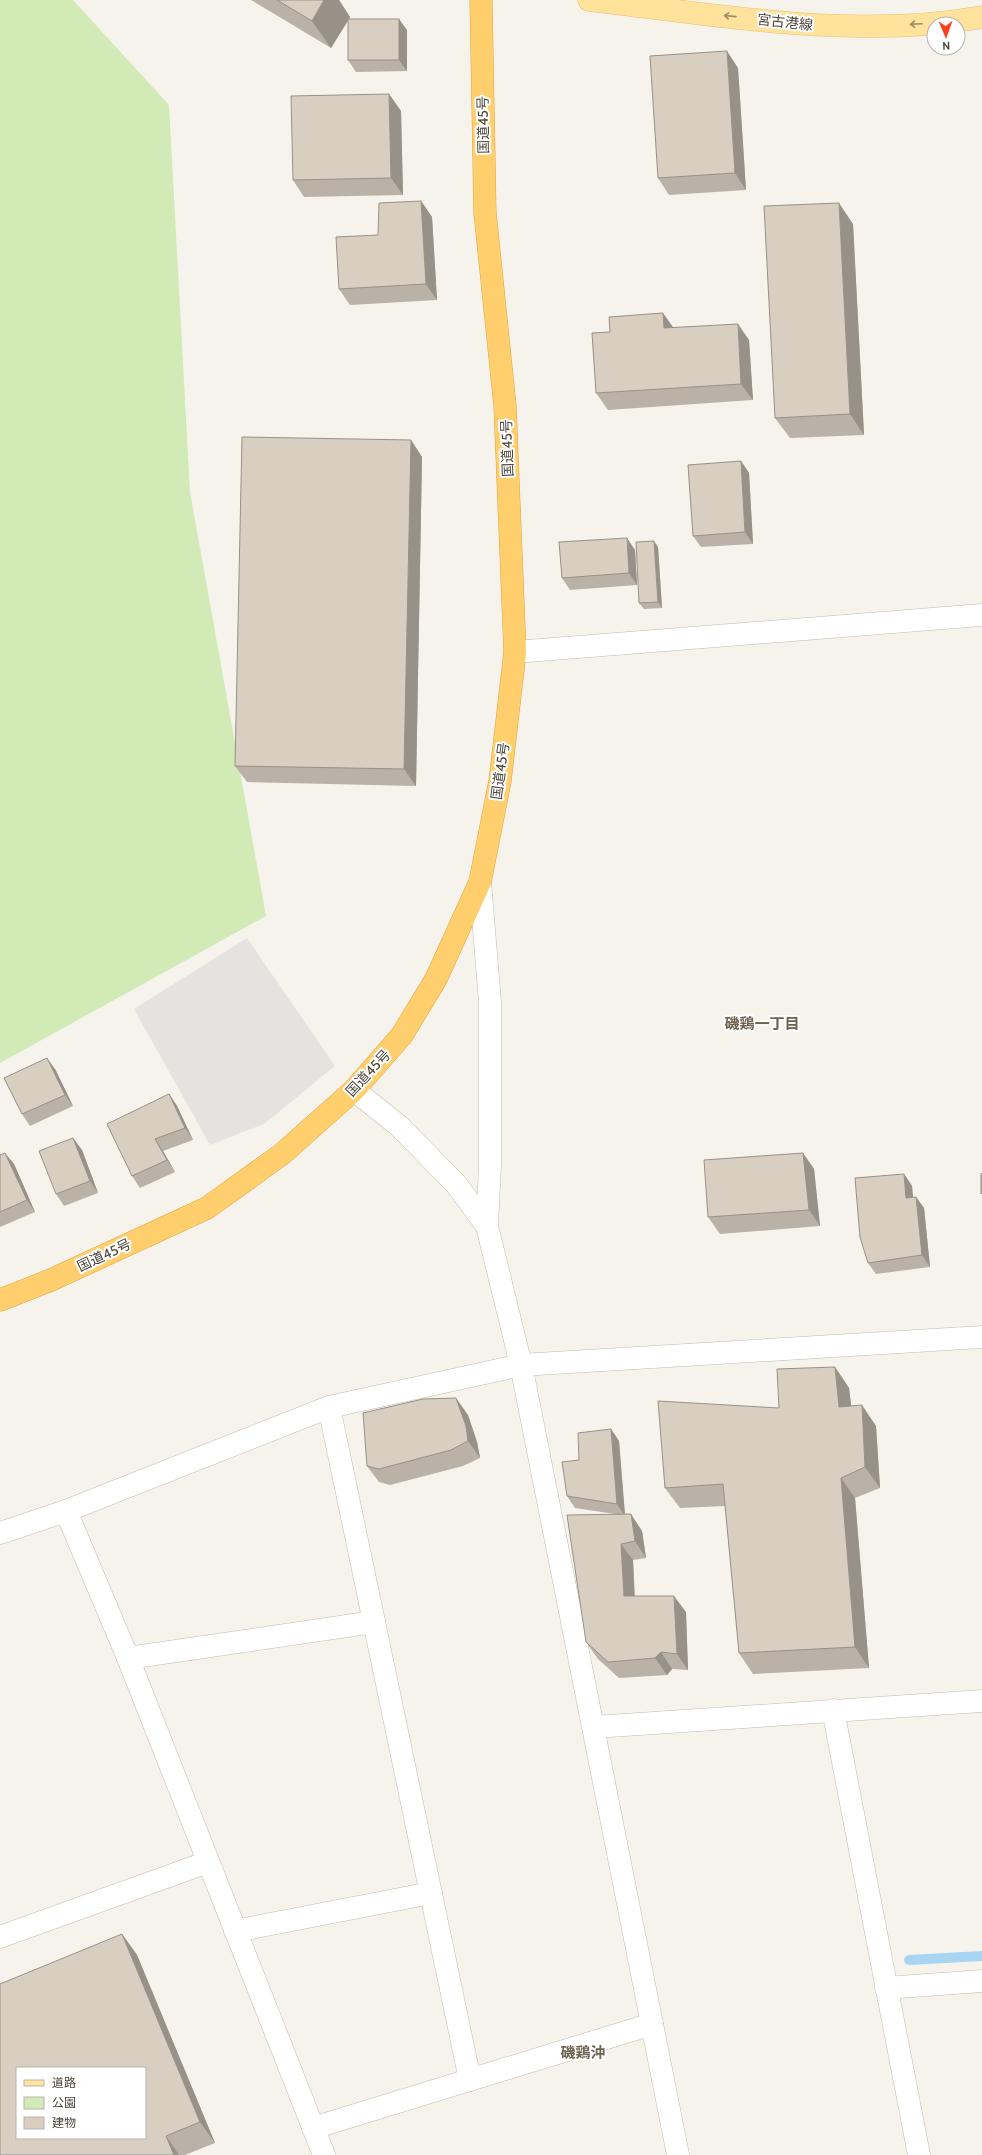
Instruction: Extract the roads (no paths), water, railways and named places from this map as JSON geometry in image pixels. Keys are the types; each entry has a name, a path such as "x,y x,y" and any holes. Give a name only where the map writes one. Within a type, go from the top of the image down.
{"highway":[{"name":"国道45号","path":"0,1300 51,1280 207,1208 282,1154 354,1090 402,1036 436,979 480,882 500,781 515,652 505,406 485,213 481,0"}],"main road":[{"name":"宮古港線","path":"589,0 805,24 845,27 934,23 982,16"}],"street":[{"path":"515,652 982,615"},
{"path":"480,882 490,1002 490,1157 487,1226 520,1365 594,1727 678,2155"},
{"path":"354,1090 399,1126 456,1184 487,1226"},
{"path":"0,1533 66,1510 329,1407 520,1365 982,1337"},
{"path":"329,1407 470,2080"},
{"path":"66,1510 128,1658 324,2155"},
{"path":"128,1658 374,1622"},
{"path":"594,1727 982,1701"},
{"path":"833,1710 918,2155"},
{"path":"0,1937 208,1862"},
{"path":"235,1931 431,1893"},
{"path":"886,1988 982,1982"},
{"path":"313,2128 652,2024"}],"waterway":[{"path":"909,1960 982,1956"}],"district":[{"name":"磯鶏一丁目","path":"762,1024"},
{"name":"磯鶏沖","path":"583,2053"}]}
